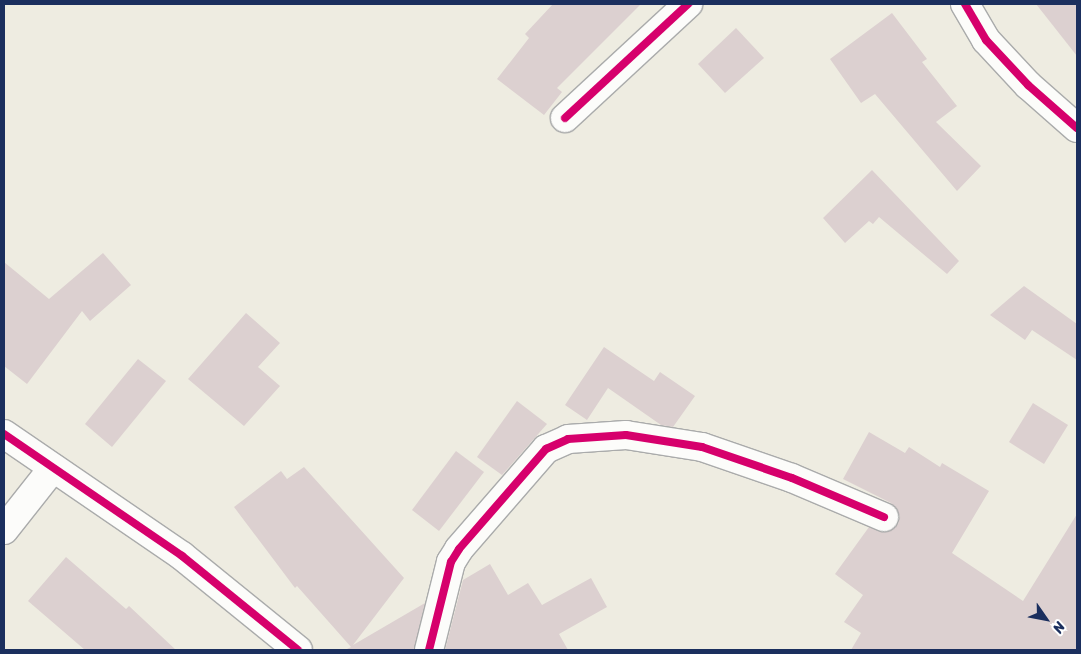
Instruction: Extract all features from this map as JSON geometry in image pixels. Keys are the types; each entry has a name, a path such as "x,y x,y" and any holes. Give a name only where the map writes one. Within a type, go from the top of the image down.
{"street":[{"path":"565,118 688,4"},
{"path":"965,4 986,40 1028,85 1077,128"},
{"path":"4,434 182,556 298,650"},
{"path":"429,650 451,562 458,549 546,449 568,439 626,435 702,447 792,478 884,517"},
{"path":"4,530 53,468"}],"building":[{"path":"553,4 641,4 557,88 562,92 544,115 497,79 529,38 525,34"},
{"path":"1036,4 1077,4 1077,56"},
{"path":"892,13 927,59 922,62 957,106 936,122 981,166 957,191 875,94 861,103 830,59"},
{"path":"736,28 764,58 725,93 698,64"},
{"path":"872,170 959,261 947,274 879,217 873,224 869,221 845,243 823,218"},
{"path":"103,253 131,285 90,321 82,311 27,384 4,366 4,262 49,299"},
{"path":"1024,286 1077,324 1077,360 1032,330 1025,340 990,315"},
{"path":"246,313 280,343 258,367 280,386 244,426 188,379"},
{"path":"604,347 654,381 660,372 695,396 673,427 661,425 608,388 587,420 565,405"},
{"path":"138,359 166,381 112,447 85,424"},
{"path":"517,401 547,424 502,475 477,457"},
{"path":"1033,403 1068,425 1044,464 1009,442"},
{"path":"869,432 905,453 909,447 940,467 942,463 989,491 952,553 1023,601 1077,514 1077,650 851,650 861,633 844,622 863,595 835,574 869,527 886,532 898,524 900,516 891,503 843,479"},
{"path":"456,451 484,472 439,531 412,510"},
{"path":"304,467 404,578 353,645 425,603 414,650 345,650 351,647 297,586 295,588 234,507 281,471 287,479"},
{"path":"66,557 126,609 129,606 176,650 85,650 28,601"},
{"path":"490,564 508,595 528,583 542,605 591,578 607,607 559,634 568,650 445,650 463,580"}],"cycle path":[{"path":"565,118 688,4"},
{"path":"965,4 986,40 1028,85 1077,128"},
{"path":"4,434 182,556 298,650"},
{"path":"429,650 451,562 459,549 546,449 568,439 626,435 702,447 792,478 884,517"}]}
